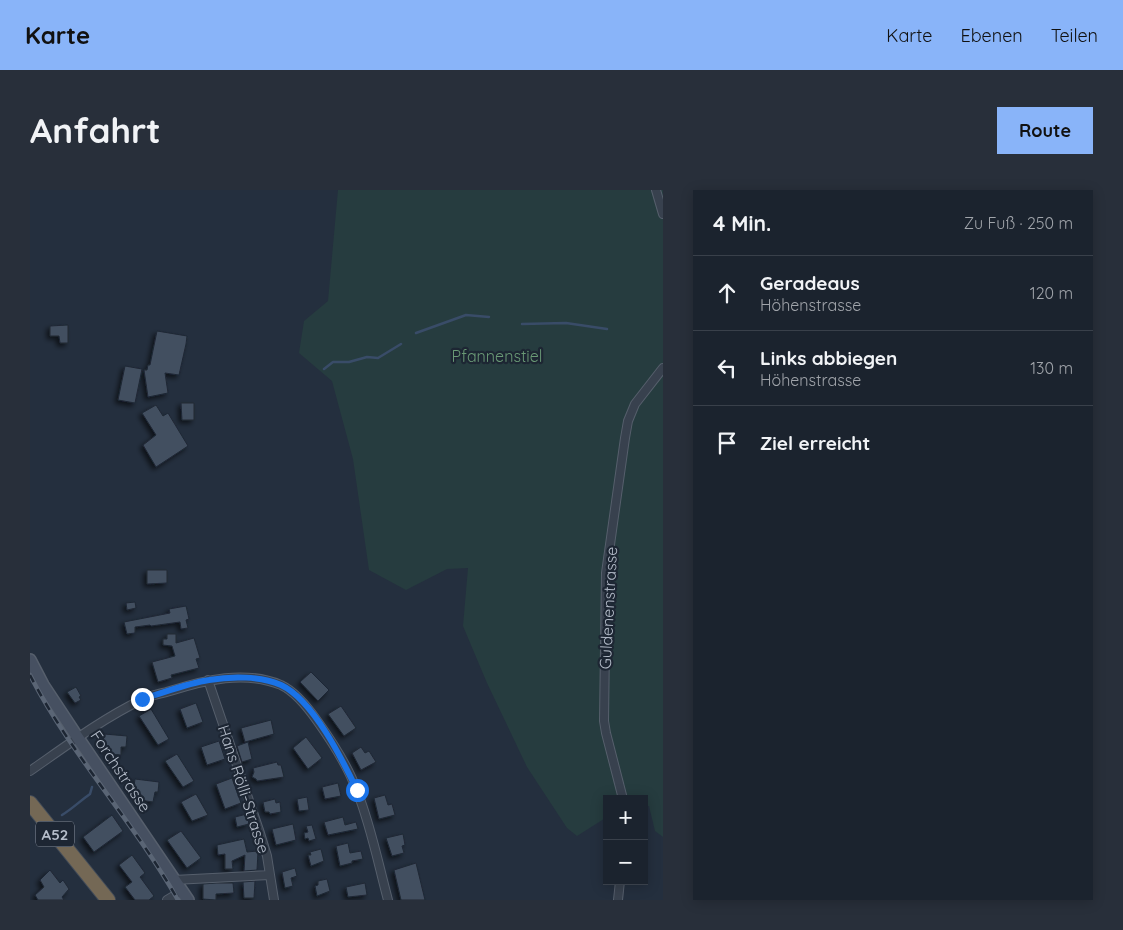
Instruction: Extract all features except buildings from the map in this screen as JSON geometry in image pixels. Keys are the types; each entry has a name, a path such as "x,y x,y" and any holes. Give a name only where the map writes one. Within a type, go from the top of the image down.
{"highway":[{"name":"A52","path":"30,802 108,900"},
{"name":"A52","path":"30,814 99,900"}],"main road":[{"name":"Forchstrasse","path":"30,660 43,685 185,896"}],"street":[{"path":"656,190 663,214"},
{"name":"Guldenenstrasse","path":"623,795 604,721 606,573 628,421 635,404 663,368"},
{"path":"30,770 142,699 208,680 260,679 282,686 298,698 312,713 343,761 357,790 371,832 388,900"},
{"name":"Hans Rölli-Strasse","path":"208,680 259,830 274,900"},
{"path":"174,880 270,875"},
{"path":"618,900 620,885"},
{"path":"168,900 185,896"}],"green space":[{"name":"Pfannenstiel","path":"338,190 663,190 663,837 655,831 648,806 648,795 603,795 603,820 577,836 567,828 527,767 487,683 463,626 468,568 447,569 406,590 369,570 353,459 332,381 299,353 304,321 328,301"}],"waterway":[{"path":"416,333 466,315 489,317"},
{"path":"522,324 566,323 607,329"},
{"path":"324,369 333,362 349,362 367,357 378,358 401,344"},
{"path":"62,815 90,794 92,787"}],"railway":[{"path":"30,675 64,733 142,843 178,900"}],"route":[{"path":"142,699 208,680 260,679 282,686 298,698 325,731 343,761 357,790"}]}
